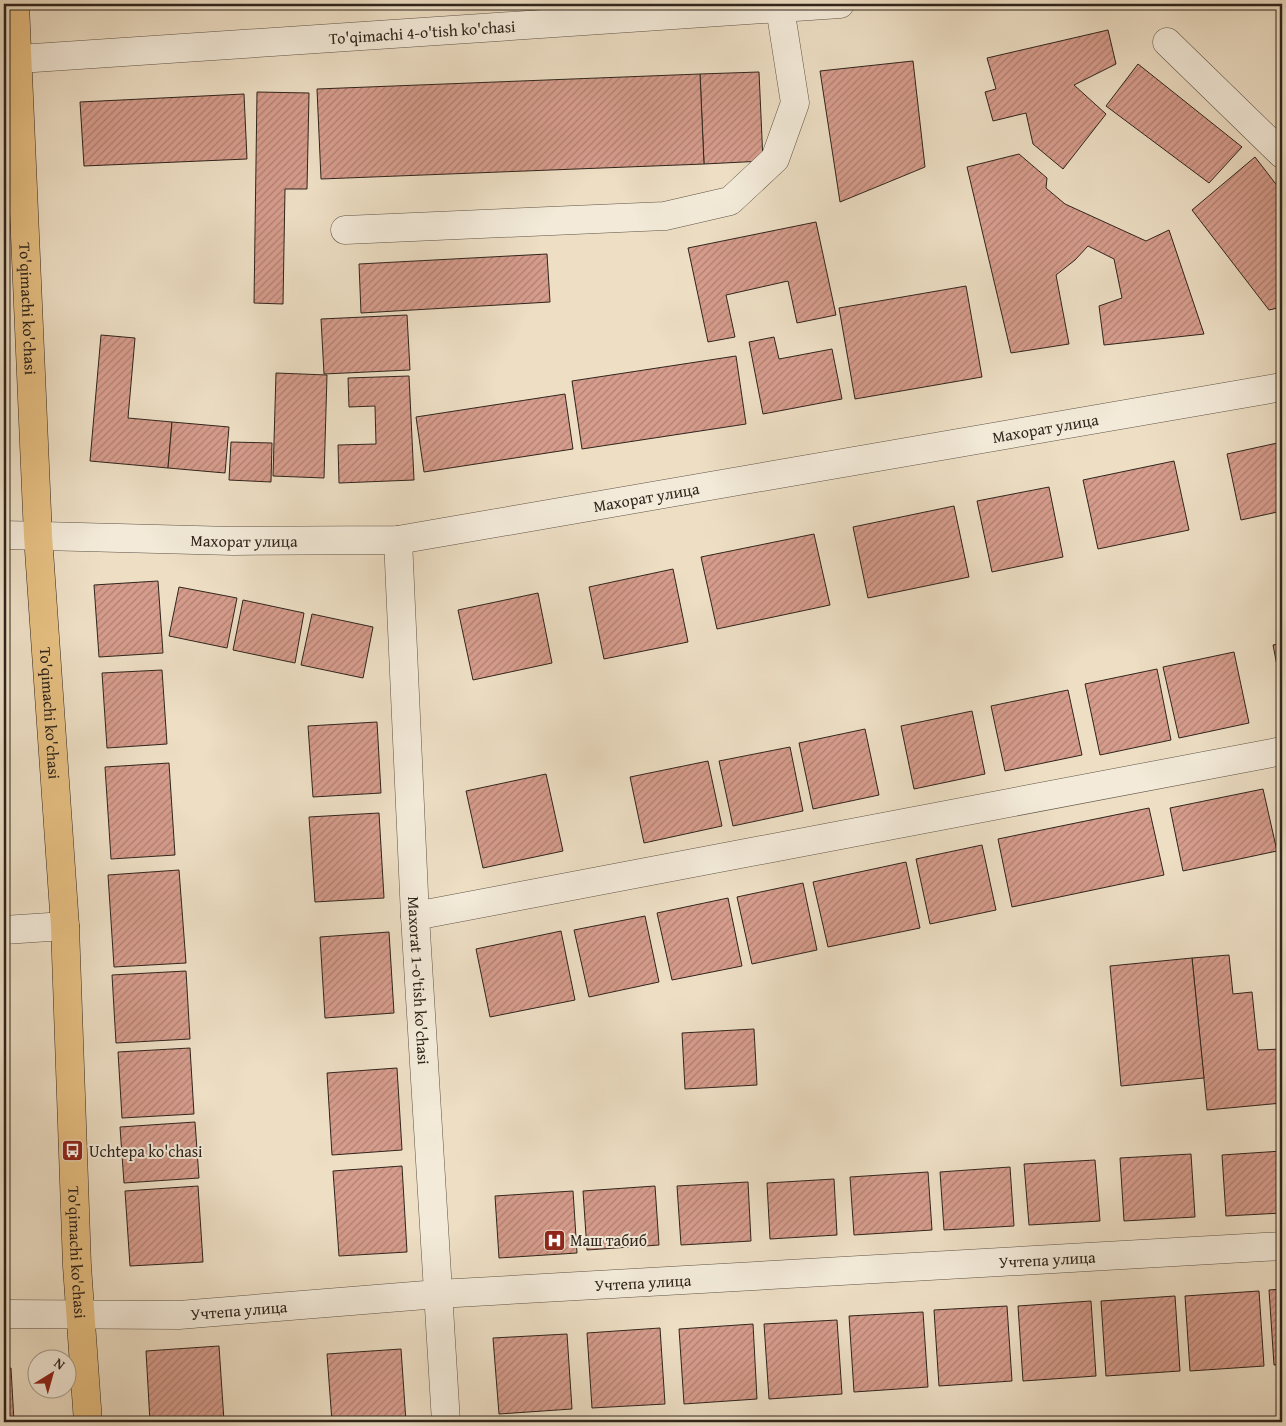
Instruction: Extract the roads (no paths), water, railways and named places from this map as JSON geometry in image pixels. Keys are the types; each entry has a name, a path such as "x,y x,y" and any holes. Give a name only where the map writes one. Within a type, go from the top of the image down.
{"main road":[{"name":"To'qimachi ko'chasi","path":"15,4 11,59 38,536 65,926 77,1266 88,1422"}],"street":[{"name":"To'qimachi 4-o'tish ko'chasi","path":"11,59 840,4"},
{"path":"345,230 665,216 730,201 775,159 795,104 780,8"},
{"path":"1167,42 1282,154"},
{"name":"Махорат улица","path":"4,536 233,540 398,540 1282,387"},
{"name":"Maxorat 1-o'tish ko'chasi","path":"398,540 414,916 446,1422"},
{"path":"414,916 1282,751"},
{"path":"4,930 65,926"},
{"name":"Учтепа улица","path":"4,1314 180,1315 438,1294 1282,1246"}],"place":[{"name":"Uchtepa ko'chasi","path":"73,1151"},
{"name":"Маш табиб","path":"554,1240"}]}
